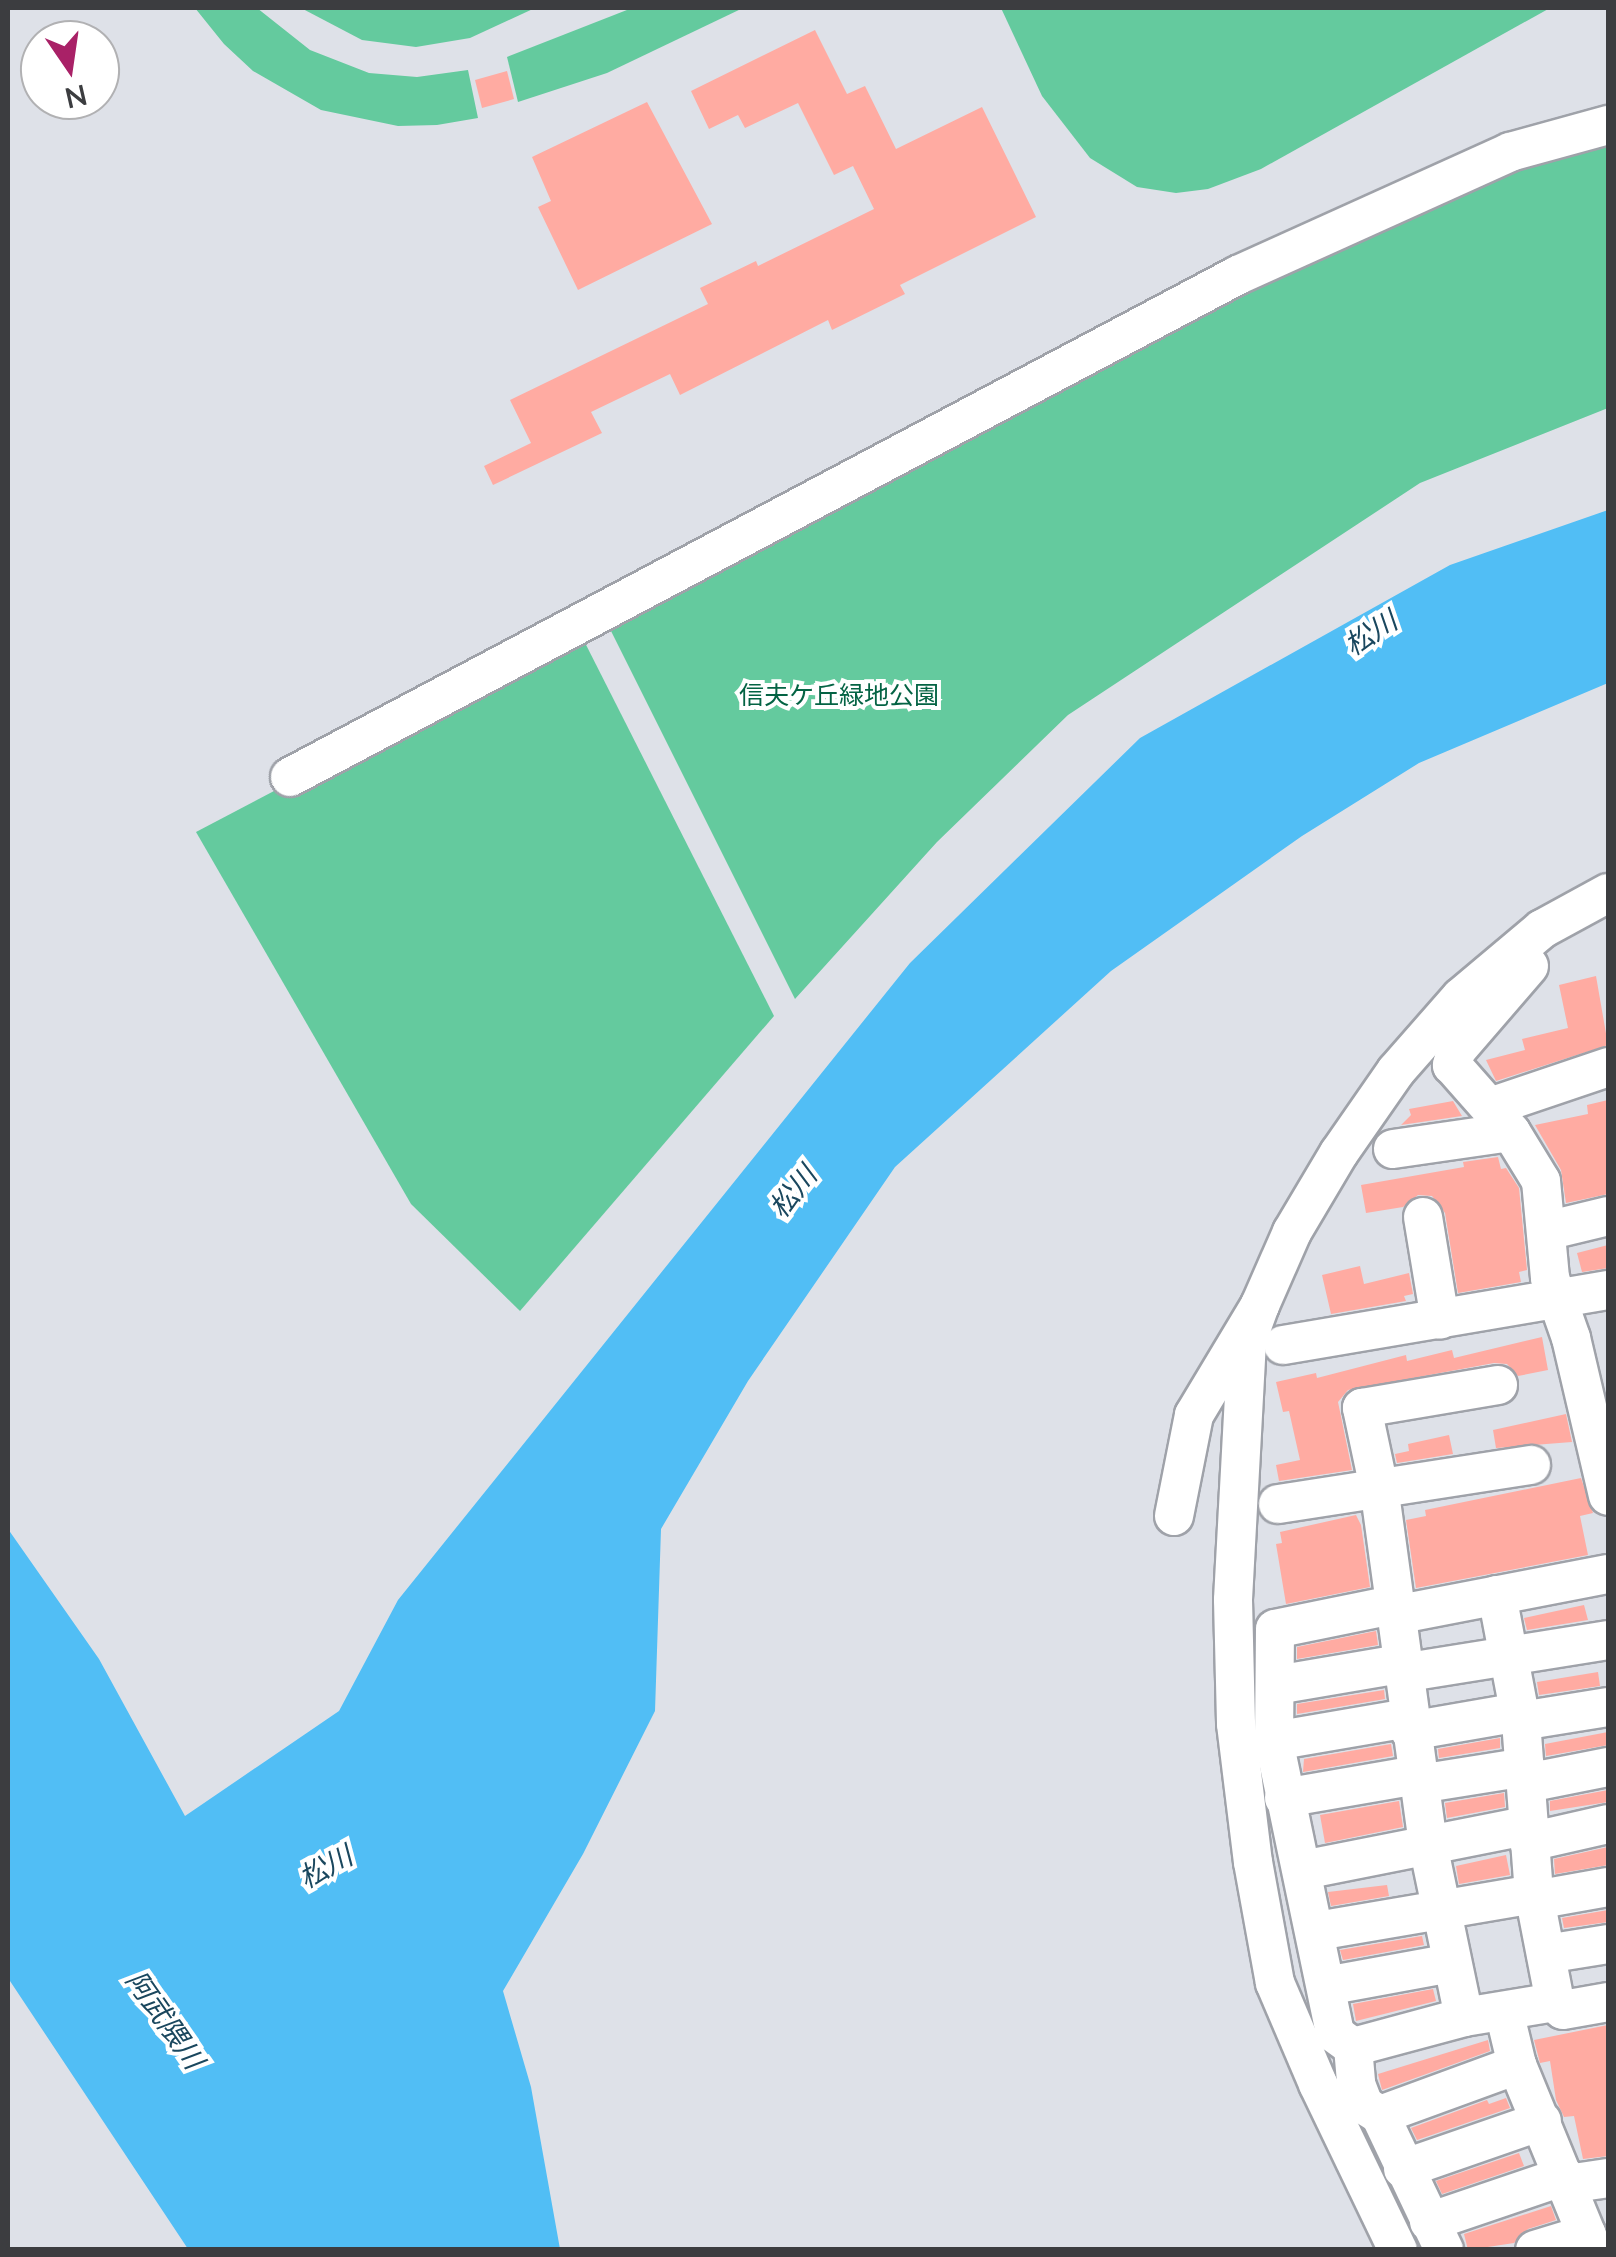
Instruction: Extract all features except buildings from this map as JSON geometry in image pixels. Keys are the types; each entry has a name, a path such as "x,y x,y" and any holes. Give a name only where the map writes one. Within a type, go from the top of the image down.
{"street":[{"path":"290,777 1238,275 1510,152 1608,125"},
{"path":"1398,2250 1318,2084 1275,1982 1253,1862 1236,1724 1234,1600 1247,1341 1302,1216 1339,1152 1396,1071 1462,998 1542,929 1608,893"},
{"path":"1563,918 1532,962 1456,1050 1452,1065 1500,1119 1541,1182 1556,1301 1571,1338 1608,1496"},
{"path":"1394,1149 1500,1119 1608,1067"},
{"path":"1546,1231 1608,1216"},
{"path":"1423,1217 1440,1320"},
{"path":"1282,1345 1608,1290"},
{"path":"1174,1516 1194,1415 1260,1305"},
{"path":"1464,2017 1428,1844 1379,1488 1362,1408 1498,1384"},
{"path":"1278,1504 1531,1466"},
{"path":"1608,1574 1276,1629 1274,1741 1336,2034 1353,2048 1356,2084 1364,2105 1380,2115 1437,2236 1565,2180 1608,2178"},
{"path":"1497,1595 1520,1716 1535,1897 1555,2002 1563,2010 1608,2002"},
{"path":"1276,1685 1608,1640"},
{"path":"1274,1741 1409,1724 1608,1707"},
{"path":"1284,1798 1418,1780 1608,1767"},
{"path":"1303,1870 1428,1844 1608,1824"},
{"path":"1317,1932 1608,1887"},
{"path":"1546,1954 1608,1944"},
{"path":"1326,1986 1450,1963"},
{"path":"1353,2048 1464,2017 1555,2002"},
{"path":"1504,2011 1517,2065 1595,2244 1535,2250"},
{"path":"1380,2115 1517,2065"},
{"path":"1403,2169 1542,2121"}],"green space":[{"path":"195,8 257,8 310,50 369,73 417,77 468,70 478,118 398,126 321,110 253,71 224,44"},
{"path":"301,8 535,8 470,38 416,47 362,40"},
{"path":"632,8 743,8 607,73 518,102 507,57"},
{"path":"1001,8 1550,8 1261,169 1208,189 1176,193 1137,187 1090,158 1042,96"},
{"name":"信夫ケ丘緑地公園","path":"1608,133 1608,408 1420,483 1068,715 937,842 795,999 605,619 1241,281 1515,160"},
{"path":"579,631 774,1016 520,1311 411,1204 196,832"}],"water":[{"path":"1608,510 1608,683 1419,763 1302,836 1111,971 895,1167 748,1381 661,1529 655,1711 583,1854 503,1991 531,2087 560,2249 188,2249 8,1978 8,1529 99,1659 185,1816 339,1711 398,1600 910,963 1140,738 1450,565"}],"water label":[{"name":"松川","path":"1370,632"},
{"name":"松川","path":"792,1191"},
{"name":"松川","path":"325,1866"},
{"name":"阿武隈川","path":"166,2019"}]}
